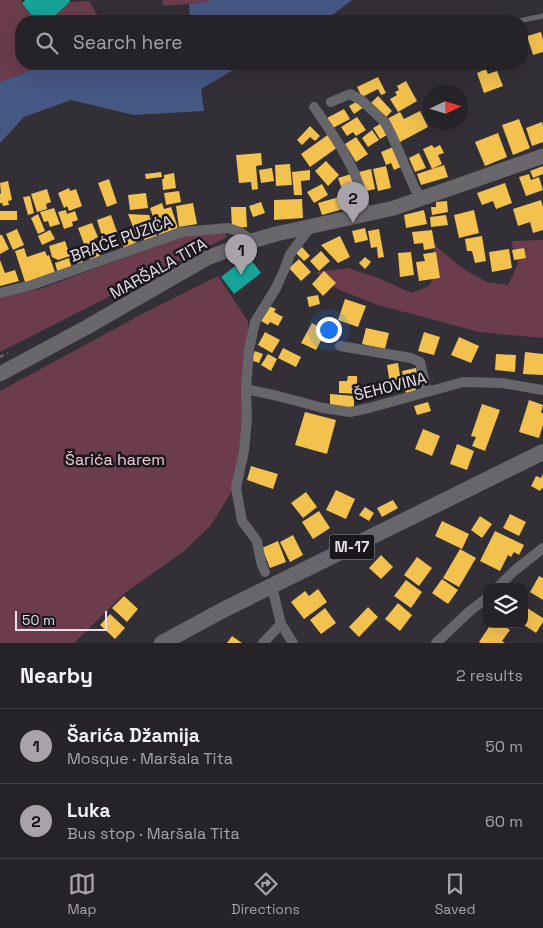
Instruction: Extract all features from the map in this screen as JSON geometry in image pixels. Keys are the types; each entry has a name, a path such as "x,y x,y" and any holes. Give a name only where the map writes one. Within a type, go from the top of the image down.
{"main road":[{"name":"M-17","path":"171,641 223,610 543,452"}],"street":[{"path":"332,102 350,94 361,100 385,122 415,189 422,198"},
{"path":"314,106 349,160 360,188 366,214"},
{"name":"MARŠALA TITA","path":"0,374 88,327 202,260 276,234 394,208 543,156"},
{"name":"BRAĆE PUZIĆA","path":"0,293 32,285 182,232 228,228 240,232 252,241"},
{"path":"265,572 257,541 242,521 236,488 244,451 249,350 254,322 276,288 290,254 310,228"},
{"path":"340,346 411,358 420,362 427,392"},
{"name":"ŠEHOVINA","path":"246,390 323,408 350,412 463,382 502,383 543,390"},
{"path":"502,583 543,548"},
{"path":"274,595 281,624 294,643"},
{"path":"436,643 483,601"},
{"path":"263,643 281,624"}],"lane":[{"path":"528,19 543,16"}],"green space":[{"path":"0,0 21,0 31,15 15,15 15,70 32,70 0,82"},
{"path":"162,0 214,0 163,6"},
{"path":"89,1 97,15 56,15 70,2"},
{"path":"224,231 227,237 0,352 0,297 40,289 170,241 178,236"},
{"path":"432,238 438,248 465,270 487,282 508,285 518,264 511,241 543,240 543,338 479,332 378,305 337,289 316,272 348,268 378,278 412,293 429,286 436,274"},
{"name":"Šarića harem","path":"218,276 248,321 248,412 234,488 210,526 183,552 126,592 74,643 0,643 0,391 142,314"}],"water":[{"path":"214,0 352,0 332,15 190,15 189,4"},
{"path":"32,70 233,70 201,89 204,111 134,115 71,100 24,117 0,143 0,82"}],"building: Homes":[{"path":"541,32 543,52 533,55 528,36"},
{"path":"484,70 486,70 488,74 497,71 503,86 484,93 477,73"},
{"path":"378,77 386,93 381,95 378,89 362,97 357,87"},
{"path":"406,81 417,101 398,112 390,99 397,95 395,92 399,90 397,86"},
{"path":"378,96 392,111 385,118 371,103"},
{"path":"359,100 364,107 354,114 349,106"},
{"path":"344,109 350,119 333,128 327,118"},
{"path":"420,111 423,117 423,130 400,142 387,119 400,112 404,119"},
{"path":"357,117 366,130 356,136 353,132 347,136 341,127"},
{"path":"519,119 530,148 513,155 502,125"},
{"path":"542,122 543,142 532,146 526,128"},
{"path":"380,124 387,135 380,139 373,128"},
{"path":"310,126 320,136 315,141 310,137 302,145 297,140"},
{"path":"372,130 379,140 368,147 362,138"},
{"path":"498,133 507,157 485,166 475,142"},
{"path":"329,134 338,147 310,167 301,154"},
{"path":"356,137 368,154 356,162 345,144"},
{"path":"432,145 434,148 440,145 444,153 438,155 442,164 432,169 423,149"},
{"path":"393,147 401,167 394,170 391,163 386,165 381,152"},
{"path":"261,153 262,165 256,166 258,189 252,190 251,182 239,183 236,155"},
{"path":"419,153 426,168 415,172 409,158"},
{"path":"326,161 339,175 328,186 315,171"},
{"path":"290,164 292,185 276,186 275,165"},
{"path":"444,165 448,177 421,185 417,174"},
{"path":"386,166 391,188 378,191 373,169"},
{"path":"543,166 543,174 533,178 530,171"},
{"path":"272,168 274,181 261,183 259,170"},
{"path":"371,169 375,189 363,192 359,172"},
{"path":"310,170 310,180 301,181 302,195 294,195 292,172"},
{"path":"161,172 162,177 146,179 145,174"},
{"path":"174,173 176,188 163,190 162,179 164,179 164,175"},
{"path":"351,174 357,190 344,195 338,178"},
{"path":"529,174 531,180 539,177 543,190 526,196 519,177"},
{"path":"109,179 117,203 107,207 98,183"},
{"path":"8,181 12,200 8,201 9,205 3,206 0,203 0,183"},
{"path":"505,183 512,203 496,209 493,201 482,205 477,193"},
{"path":"322,184 328,195 314,203 307,192"},
{"path":"69,188 70,191 76,189 82,206 69,211 67,206 64,208 58,193"},
{"path":"47,189 51,202 46,204 47,209 37,212 31,194"},
{"path":"179,191 181,202 166,205 164,193"},
{"path":"146,193 148,208 130,210 128,195"},
{"path":"30,196 34,213 28,215 23,197"},
{"path":"339,197 343,209 322,215 318,203"},
{"path":"302,199 303,218 274,220 274,200"},
{"path":"541,200 543,207 543,230 533,233 530,222 518,226 513,209"},
{"path":"447,201 448,212 432,215 431,207 436,207 436,202"},
{"path":"261,202 265,213 253,217 249,206"},
{"path":"162,203 164,209 171,207 178,228 159,235 150,208"},
{"path":"193,203 197,224 179,227 176,206"},
{"path":"231,207 246,207 247,227 232,228"},
{"path":"54,208 60,224 50,227 48,221 44,222 40,212"},
{"path":"66,210 67,214 75,211 78,220 72,222 73,226 64,229 58,212"},
{"path":"424,210 427,224 406,228 404,215"},
{"path":"474,210 479,233 459,238 454,215"},
{"path":"0,211 17,211 17,220 0,220"},
{"path":"38,214 45,231 38,234 31,218"},
{"path":"128,214 149,215 157,237 145,242 142,235 137,237"},
{"path":"111,215 117,232 102,236 97,220"},
{"path":"446,215 448,225 431,227 430,217"},
{"path":"92,223 98,237 94,239 100,256 90,260 78,228"},
{"path":"365,228 368,240 355,243 352,231"},
{"path":"17,229 24,245 13,250 6,234"},
{"path":"379,229 384,257 378,258 377,247 371,248 368,231"},
{"path":"50,230 55,239 42,245 38,236"},
{"path":"432,230 435,248 424,250 423,243 414,244 412,232"},
{"path":"133,232 137,242 124,248 120,237"},
{"path":"0,235 2,235 9,249 0,254"},
{"path":"340,236 350,257 338,263 321,245"},
{"path":"482,236 486,261 475,263 472,251 467,251 465,239"},
{"path":"65,241 70,256 58,260 52,257 49,246"},
{"path":"302,247 310,256 304,261 296,253"},
{"path":"24,248 27,257 45,251 47,256 49,255 56,275 26,285 15,251"},
{"path":"78,248 83,263 78,265 73,250"},
{"path":"524,248 526,258 514,260 512,250"},
{"path":"509,249 512,268 492,272 489,252"},
{"path":"321,251 330,261 319,271 310,261"},
{"path":"411,252 414,275 400,277 398,253"},
{"path":"436,252 440,278 419,281 416,262 425,261 423,254"},
{"path":"365,257 371,262 365,269 359,263"},
{"path":"69,258 72,269 58,274 55,263"},
{"path":"299,259 311,272 301,281 289,268"},
{"path":"0,260 5,273 15,270 19,281 0,286"},
{"path":"324,271 336,283 323,296 312,284"},
{"path":"318,295 320,304 309,307 307,297"},
{"path":"345,299 366,306 358,327 338,320"},
{"path":"269,306 276,309 274,312 283,317 278,326 270,322 268,325 261,321"},
{"path":"312,323 326,331 316,350 301,343"},
{"path":"366,328 389,333 385,349 362,344"},
{"path":"265,332 280,340 272,353 258,345"},
{"path":"424,332 440,337 434,355 418,351"},
{"path":"459,337 479,346 471,363 451,355"},
{"path":"283,348 301,357 296,367 278,358"},
{"path":"255,351 263,354 259,363 251,360"},
{"path":"525,352 543,354 543,375 523,374"},
{"path":"268,354 277,359 271,371 261,365"},
{"path":"496,354 516,355 515,372 495,370"},
{"path":"398,363 402,388 391,390 387,365"},
{"path":"416,368 418,381 415,382 416,392 406,394 402,371"},
{"path":"348,376 357,376 357,387 360,387 360,394 339,393 339,381 347,381"},
{"path":"330,394 354,396 354,408 330,406"},
{"path":"529,400 543,405 541,413 543,413 543,425 539,438 519,432"},
{"path":"428,402 431,411 417,415 414,406"},
{"path":"482,404 500,410 485,451 472,446 476,437 471,436"},
{"path":"305,412 336,420 327,454 295,445"},
{"path":"423,429 440,436 432,456 415,449"},
{"path":"457,444 474,451 467,470 450,464"},
{"path":"251,466 278,474 273,489 247,480"},
{"path":"543,474 543,489 540,491 531,486 536,476 541,478"},
{"path":"336,490 355,499 346,519 326,510"},
{"path":"306,492 317,507 303,518 291,503"},
{"path":"393,500 398,508 382,517 377,508"},
{"path":"365,507 374,513 369,521 359,515"},
{"path":"319,511 330,528 313,539 302,522"},
{"path":"510,514 526,522 519,536 503,528"},
{"path":"480,516 492,524 482,538 471,530"},
{"path":"442,521 469,534 462,549 435,536"},
{"path":"495,531 524,545 519,555 514,552 511,557 508,555 500,571 480,561"},
{"path":"293,535 303,555 290,562 280,542"},
{"path":"278,541 286,562 270,568 262,548"},
{"path":"460,549 476,558 459,587 443,578"},
{"path":"381,555 393,567 381,579 369,568"},
{"path":"417,557 432,568 419,586 404,575"},
{"path":"539,576 543,578 543,600 530,592"},
{"path":"442,579 458,590 448,604 432,593"},
{"path":"406,580 422,592 411,608 394,596"},
{"path":"318,589 327,602 304,619 291,602 305,591 309,596"},
{"path":"124,596 138,609 127,622 112,608"},
{"path":"398,603 412,615 400,631 385,619"},
{"path":"368,607 378,617 359,637 349,627"},
{"path":"325,608 336,623 321,634 310,620"},
{"path":"528,609 543,618 543,622 536,633 528,628"},
{"path":"110,614 125,628 115,639 100,625"},
{"path":"488,628 507,628 510,630 502,641 505,643 479,642"},
{"path":"232,636 242,643 227,643"}],"building: Public":[{"path":"25,0 69,0 70,2 56,15 31,15 22,3"},
{"path":"248,256 261,273 234,294 221,277"}],"place":[{"name":"Luka","path":"353,223"},
{"name":"Šarića Džamija","path":"241,275"}]}
